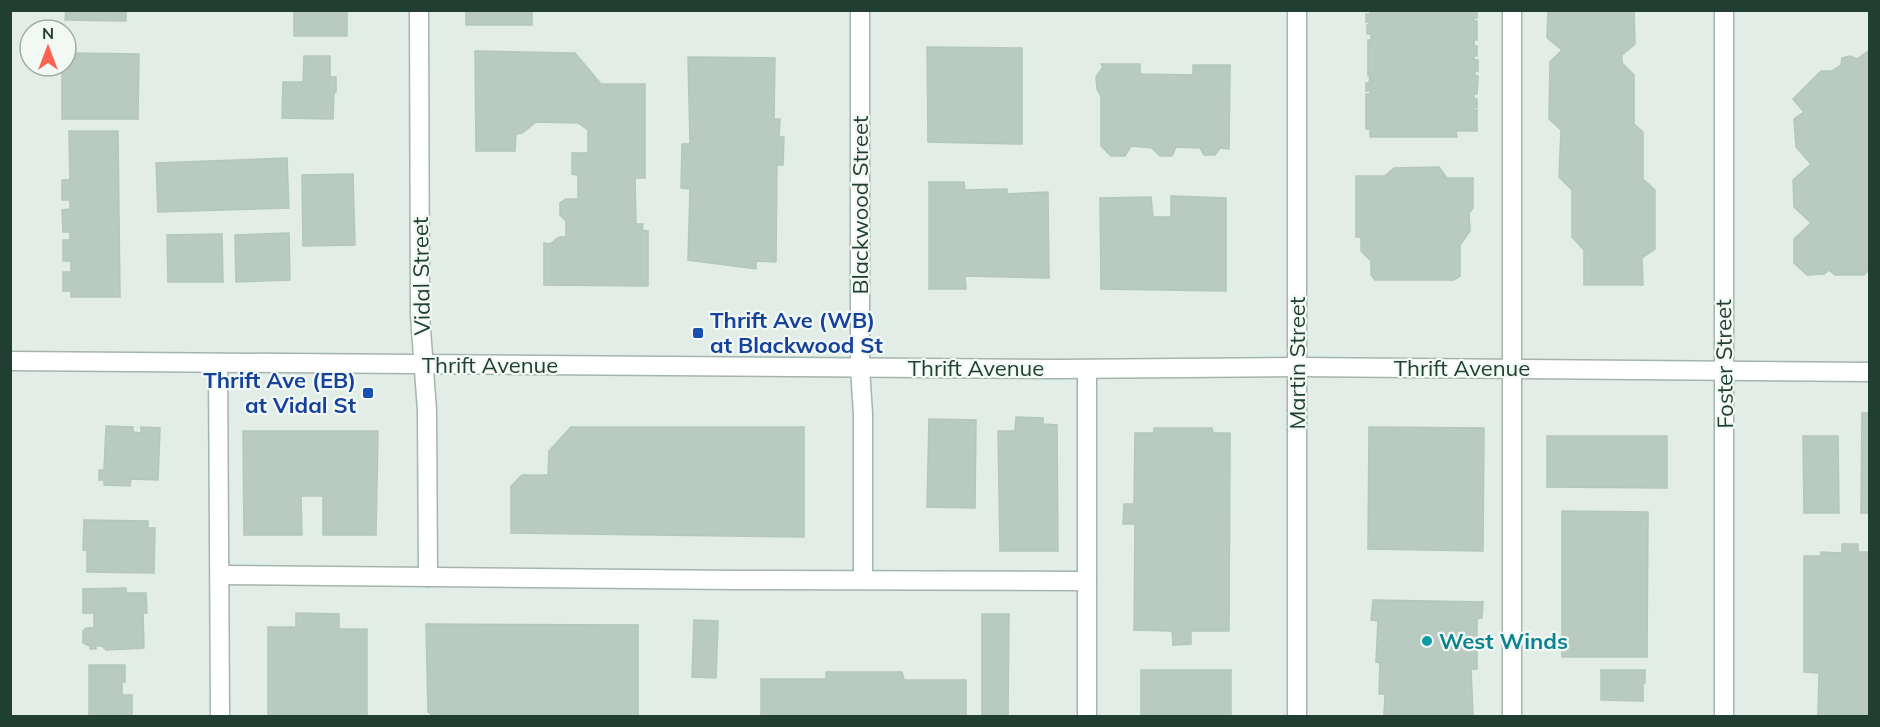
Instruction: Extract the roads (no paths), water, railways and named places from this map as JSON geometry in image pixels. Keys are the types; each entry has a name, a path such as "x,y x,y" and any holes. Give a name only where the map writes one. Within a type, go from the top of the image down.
{"street":[{"name":"Vidal Street","path":"419,10 420,315 427,411 428,577"},
{"name":"Blackwood Street","path":"860,10 860,368 863,414 863,579"},
{"name":"Martin Street","path":"1297,10 1297,717"},
{"path":"1512,10 1512,717"},
{"name":"Foster Street","path":"1724,10 1724,717"},
{"name":"Thrift Avenue","path":"10,361 860,368 1297,367 1869,372"},
{"path":"218,363 220,717"},
{"path":"1087,369 1087,717"},
{"path":"220,575 1087,580"}],"place":[{"name":"Thrift Ave (WB) at Blackwood St","path":"698,333"},
{"name":"Thrift Ave (EB) at Vidal St","path":"368,393"},
{"name":"West Winds","path":"1427,641"}]}
